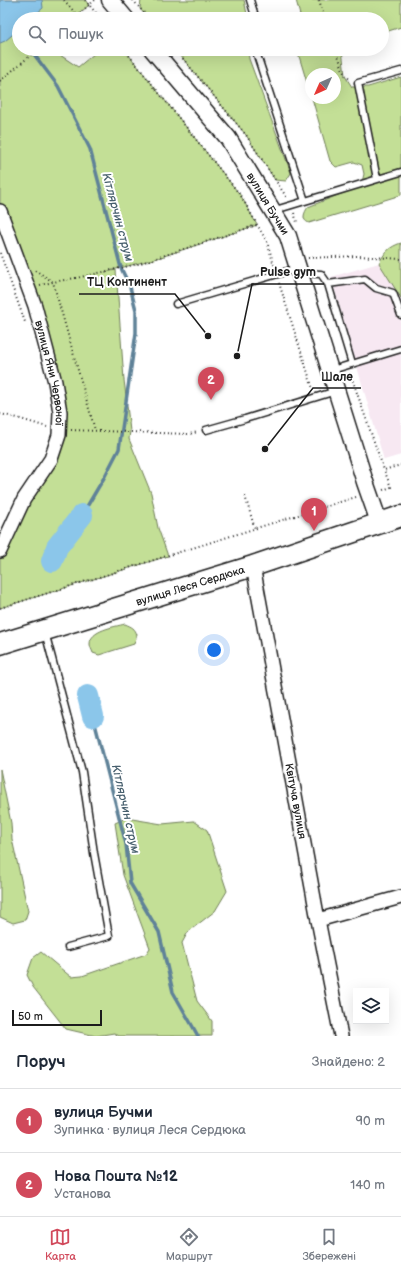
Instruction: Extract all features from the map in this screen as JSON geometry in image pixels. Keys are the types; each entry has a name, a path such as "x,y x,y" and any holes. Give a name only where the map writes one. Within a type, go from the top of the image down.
{"main road":[{"name":"вулиця Леся Сердюка","path":"0,644 253,566 379,522 401,516"}],"street":[{"path":"110,0 120,12"},
{"name":"вулиця Бучми","path":"158,56 228,138 288,236 336,391 379,522"},
{"name":"вулиця Яни Червоної","path":"0,211 35,306 55,382 60,412 60,435 51,459 24,499 0,551"},
{"name":"Квітуча вулиця","path":"253,566 318,920 341,1036"},
{"path":"318,920 401,897"}],"lane":[{"path":"250,0 254,12"},
{"path":"257,56 305,201"},
{"path":"377,179 358,83 401,71"},
{"path":"272,211 401,172"},
{"path":"176,304 277,274 297,266 309,274 321,274 328,284 352,364"},
{"path":"328,284 366,279 376,288 393,293 401,315"},
{"path":"330,370 401,349"},
{"path":"206,430 336,391"},
{"path":"44,630 82,772 94,853 109,936 68,947"}],"path":[{"path":"64,0 74,12"},
{"path":"85,0 96,12"},
{"path":"82,12 95,0"},
{"path":"132,0 143,12"},
{"path":"319,0 323,12"},
{"path":"0,81 30,56"},
{"path":"130,56 240,196 267,242 315,398"},
{"path":"338,56 345,76 358,83"},
{"path":"28,288 128,266 257,225"},
{"path":"0,253 27,328"},
{"path":"297,266 360,256 401,259"},
{"path":"18,262 32,267 53,282 94,430"},
{"path":"0,414 52,429"},
{"path":"66,429 189,434 206,430"},
{"path":"384,490 391,487 384,470 401,465"},
{"path":"245,496 255,529"},
{"path":"0,608 361,496"}],"shaded area":[{"path":"379,263 401,298 401,455 384,460 331,277"}],"green space":[{"path":"0,0 85,0 89,5 81,12 12,12 12,56 62,56 78,67 91,56 130,56 241,196 257,225 158,258 105,272 116,270 124,380 130,431 129,439 151,493 158,528 168,556 0,608 0,551 58,441 55,382 0,215"},
{"path":"141,0 244,0 247,12 143,12 140,9"},
{"path":"296,0 401,0 401,27 389,31 389,12 299,12"},
{"path":"181,56 249,56 291,173 286,181 275,180 246,135"},
{"path":"299,56 343,56 345,76 352,87 368,87 401,77 401,195 309,223 306,222 304,214 308,207 361,186 364,174 362,165 354,162 336,167 330,161 314,104 341,104 341,68 305,68 305,76"},
{"path":"401,243 401,298 379,263 388,250"},
{"path":"125,624 133,628 137,635 134,644 99,655 93,653 90,644 94,635 103,630"},
{"path":"0,769 11,823 12,839 28,911 25,920 13,923 0,917"},
{"path":"126,818 162,824 194,821 207,830 227,891 215,911 188,932 182,943 197,1001 212,1021 212,1036 119,1036 114,1033 96,1036 66,1029 33,987 27,975 33,958 41,952 71,977 82,976 146,954 150,948 123,875 115,823"}],"water":[{"path":"0,0 42,0 43,8 38,12 12,12 12,35 0,43"}],"waterway":[{"name":"Кітлярчин струм","path":"35,56 58,86 90,149 121,268 130,287 136,310 136,333 119,449 82,515"},
{"path":"52,561 57,547 82,515"},
{"path":"88,696 93,716"},
{"name":"Кітлярчин струм","path":"93,716 126,844 130,883 159,932 173,992 198,1036"}],"place":[{"name":"ТЦ Континент","path":"208,336"},
{"name":"Pulse gym","path":"237,356"},
{"name":"Нова Пошта №12","path":"211,400"},
{"name":"Шале","path":"265,449"},
{"name":"вулиця Бучми","path":"314,531"}]}
